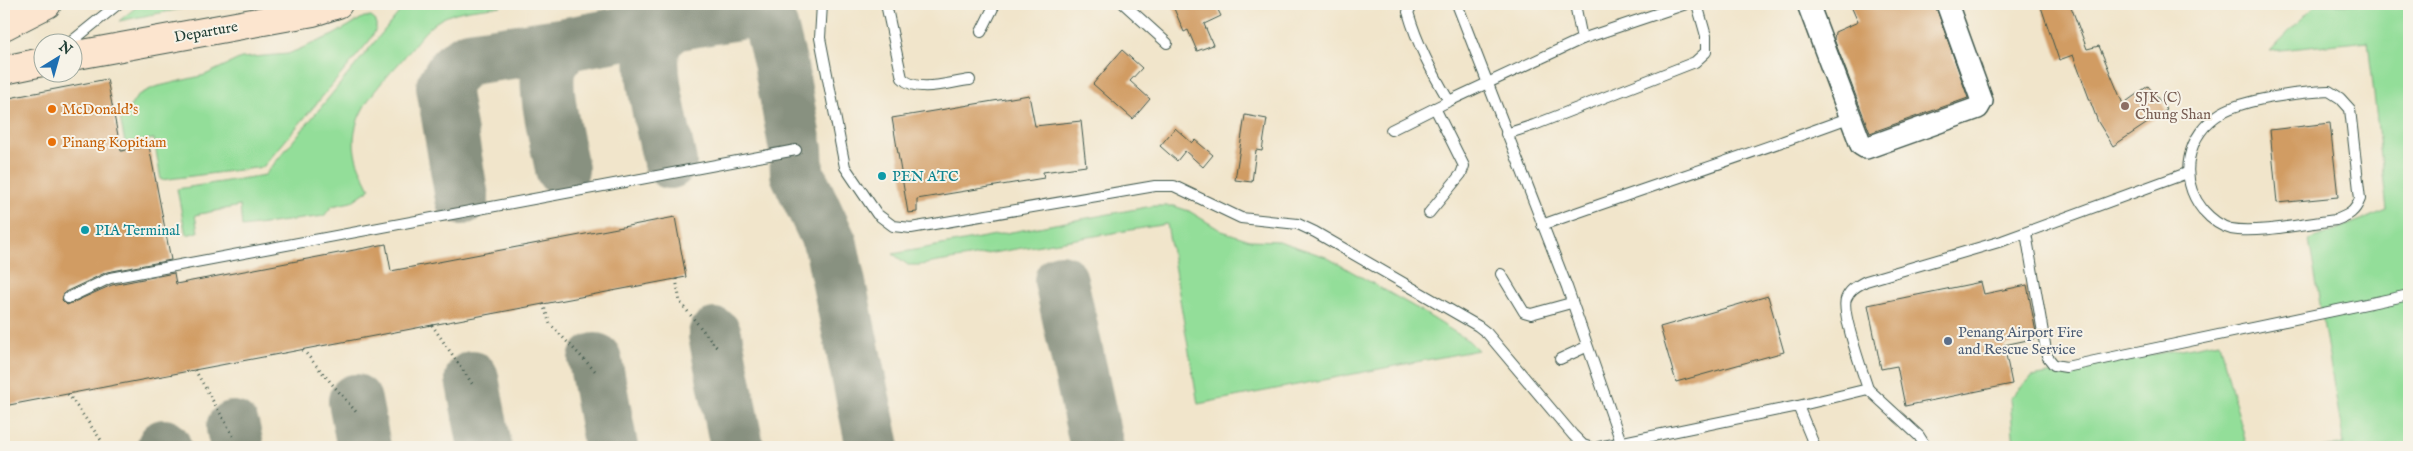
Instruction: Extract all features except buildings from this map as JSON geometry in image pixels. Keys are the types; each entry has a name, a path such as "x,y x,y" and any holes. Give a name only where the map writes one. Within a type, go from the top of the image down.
{"street":[{"path":"4,26 47,4"},
{"name":"Departure","path":"82,54 314,12 338,4"},
{"path":"1808,4 1861,146 1866,148 1978,108 1982,104 1946,4"},
{"path":"4,70 32,64"}],"lane":[{"path":"82,33 118,4"},
{"path":"822,4 820,38 845,168 877,214 893,226 911,228 1155,186 1174,186 1241,218 1298,224 1316,232 1478,326 1487,333 1583,445 1589,447"},
{"path":"886,4 902,78 908,84 919,86 970,80"},
{"path":"981,32 995,4"},
{"path":"1124,4 1167,43"},
{"path":"1413,4 1408,12 1414,32 1426,62 1449,101"},
{"path":"1457,4 1567,287 1586,347 1621,442"},
{"path":"1575,4 1582,39"},
{"path":"1391,130 1582,39 1686,4"},
{"path":"1506,134 1534,125 1695,62 1706,52 1706,36 1697,4"},
{"path":"2328,91 2340,98 2350,110 2360,199 2350,215 2336,220 2248,230 2230,229 2213,221 2201,208 2191,191 2187,173 2194,139 2220,113 2236,105 2328,91"},
{"path":"1429,213 1461,174 1464,166 1435,108"},
{"path":"1542,225 1661,182 1751,154 1851,117"},
{"path":"68,298 110,278 796,150"},
{"path":"1926,447 1919,436 1868,390 1846,314 1846,301 1852,289 1866,281 2026,233 2187,173"},
{"path":"2026,233 2047,356 2054,365 2066,367 2409,295"},
{"path":"1501,274 1524,312 1531,314 1571,303"},
{"path":"1560,359 1586,347"},
{"path":"1599,447 1868,390"},
{"path":"1798,406 1815,447"}],"path":[{"path":"676,279 680,302 718,349"},
{"path":"544,304 550,324 597,373"},
{"path":"432,325 473,386"},
{"path":"303,350 357,412"},
{"path":"195,370 235,439"},
{"path":"68,394 106,447"}],"green space":[{"path":"140,4 206,4 119,21"},
{"path":"406,4 501,4 501,6 455,13 435,23 373,94 359,118 354,146 357,161 370,189 351,202 332,206 324,216 242,227 240,206 195,215 198,232 186,235 177,189 265,175"},
{"path":"2316,4 2409,4 2409,447 2322,447 2344,444 2309,240 2387,210 2368,41 2270,51"},
{"path":"364,17 371,17 376,21 376,29 370,40 263,167 161,180 154,139 125,143 120,117 127,111 138,95 155,87 205,75 241,58 288,54 333,35"},
{"path":"1152,206 1174,206 1189,211 1222,231 1250,240 1279,241 1326,257 1418,309 1469,341 1478,350 1198,404 1167,224 920,265 908,265 893,254"},
{"path":"2219,342 2247,447 2014,447 2010,398 2032,377"}],"taxiway":[{"path":"674,24 751,11 759,14 771,27 780,62 796,150 797,173 831,245 873,447"},
{"path":"562,169 551,115 548,86 550,65 556,56 567,44 674,24 655,43 652,67 660,119 670,162"},
{"path":"462,198 443,87 454,69 469,58 567,44"},
{"path":"1061,281 1097,447"},
{"path":"715,335 737,447"},
{"path":"595,360 611,447"},
{"path":"472,378 485,447"},
{"path":"355,401 364,447"},
{"path":"233,428 237,447"}],"place":[{"name":"SJK (C) Chung Shan","path":"2125,106"},
{"name":"McDonald's","path":"52,109"},
{"name":"Pinang Kopitiam","path":"52,142"},
{"name":"PEN ATC","path":"882,176"},
{"name":"PIA Terminal","path":"85,230"},
{"name":"Penang Airport Fire and Rescue Service","path":"1948,341"}]}
